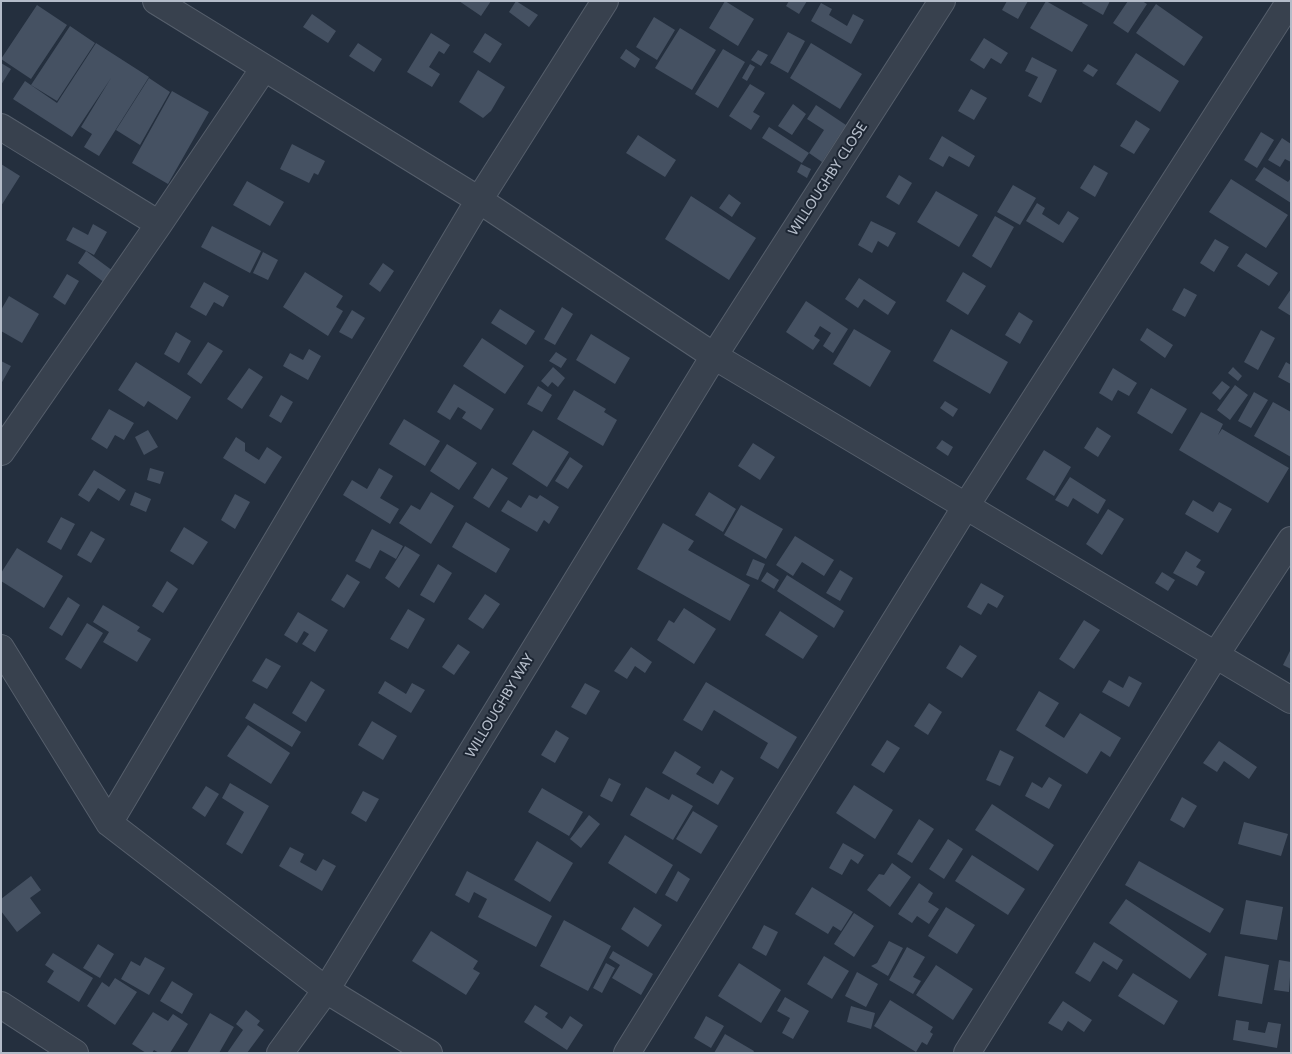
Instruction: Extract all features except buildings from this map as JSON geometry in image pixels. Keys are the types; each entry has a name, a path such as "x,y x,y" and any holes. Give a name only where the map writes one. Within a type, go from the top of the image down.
{"street":[{"path":"156,1 479,200 714,356 1291,700"},
{"path":"109,823 479,200 605,1"},
{"name":"WILLOUGHBY CLOSE","path":"714,356 942,1"},
{"path":"627,1053 966,506 1290,1"},
{"path":"1,452 159,224 264,68"},
{"path":"1,127 159,224"},
{"name":"WILLOUGHBY WAY","path":"280,1053 326,990 714,356"},
{"path":"967,1053 1215,656 1291,540"},
{"path":"1,648 109,823 326,990 429,1053"},
{"path":"1,1005 75,1053"}]}
